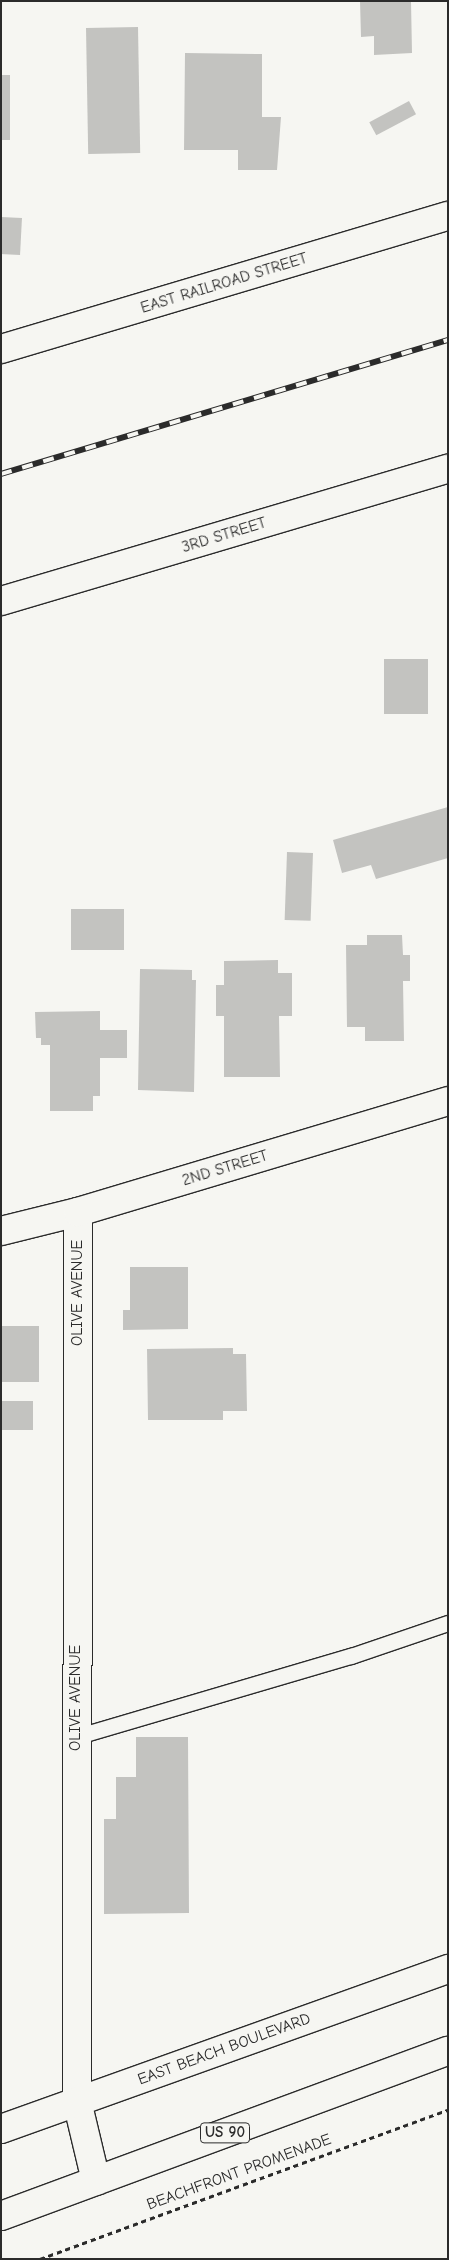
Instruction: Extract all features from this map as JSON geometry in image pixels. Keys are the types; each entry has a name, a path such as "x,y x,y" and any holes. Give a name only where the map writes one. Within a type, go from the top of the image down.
{"street":[{"name":"EAST RAILROAD STREET","path":"1,349 448,216"},
{"name":"3RD STREET","path":"1,601 448,469"},
{"name":"2ND STREET","path":"1,1231 78,1212 448,1101"},
{"name":"OLIVE AVENUE","path":"78,1212 75,1737 77,2101 96,2181"},
{"name":"EAST BEACH BOULEVARD","path":"1,2129 448,1969"},
{"name":"US 90","path":"1,2216 448,2051"}],"lane":[{"path":"75,1737 352,1656 448,1623"}],"path":[{"name":"BEACHFRONT PROMENADE","path":"40,2259 448,2110"}],"building":[{"path":"360,1 411,1 412,53 374,55 374,36 361,37"},
{"path":"138,27 140,153 88,154 86,28"},
{"path":"185,53 262,54 262,117 281,117 277,170 238,170 238,150 184,150"},
{"path":"1,75 10,75 10,140 1,140"},
{"path":"409,101 416,114 376,135 369,122"},
{"path":"1,217 22,218 20,255 1,254"},
{"path":"384,659 428,659 428,714 384,714"},
{"path":"448,807 448,858 376,879 371,865 342,873 333,840"},
{"path":"287,852 313,853 311,921 285,920"},
{"path":"71,909 124,909 124,950 71,950"},
{"path":"367,935 402,935 403,955 410,955 410,981 403,981 404,1041 365,1041 365,1027 347,1027 346,945 367,945"},
{"path":"278,960 278,973 292,973 292,1016 279,1016 280,1077 224,1077 224,1016 216,1016 216,985 224,985 224,961"},
{"path":"140,969 192,970 192,980 196,980 194,1092 138,1090"},
{"path":"100,1011 100,1030 127,1030 127,1058 100,1058 100,1096 93,1096 93,1111 50,1111 50,1045 41,1045 41,1038 36,1038 35,1012"},
{"path":"130,1267 188,1267 188,1329 123,1330 123,1310 130,1310"},
{"path":"1,1326 39,1326 39,1382 1,1382"},
{"path":"233,1348 233,1354 246,1354 247,1411 223,1411 223,1420 148,1420 147,1349"},
{"path":"1,1401 33,1401 33,1430 1,1430"},
{"path":"136,1737 188,1737 189,1913 104,1914 104,1819 116,1819 116,1777 136,1777"}],"railway":[{"path":"1,474 448,340"}]}
